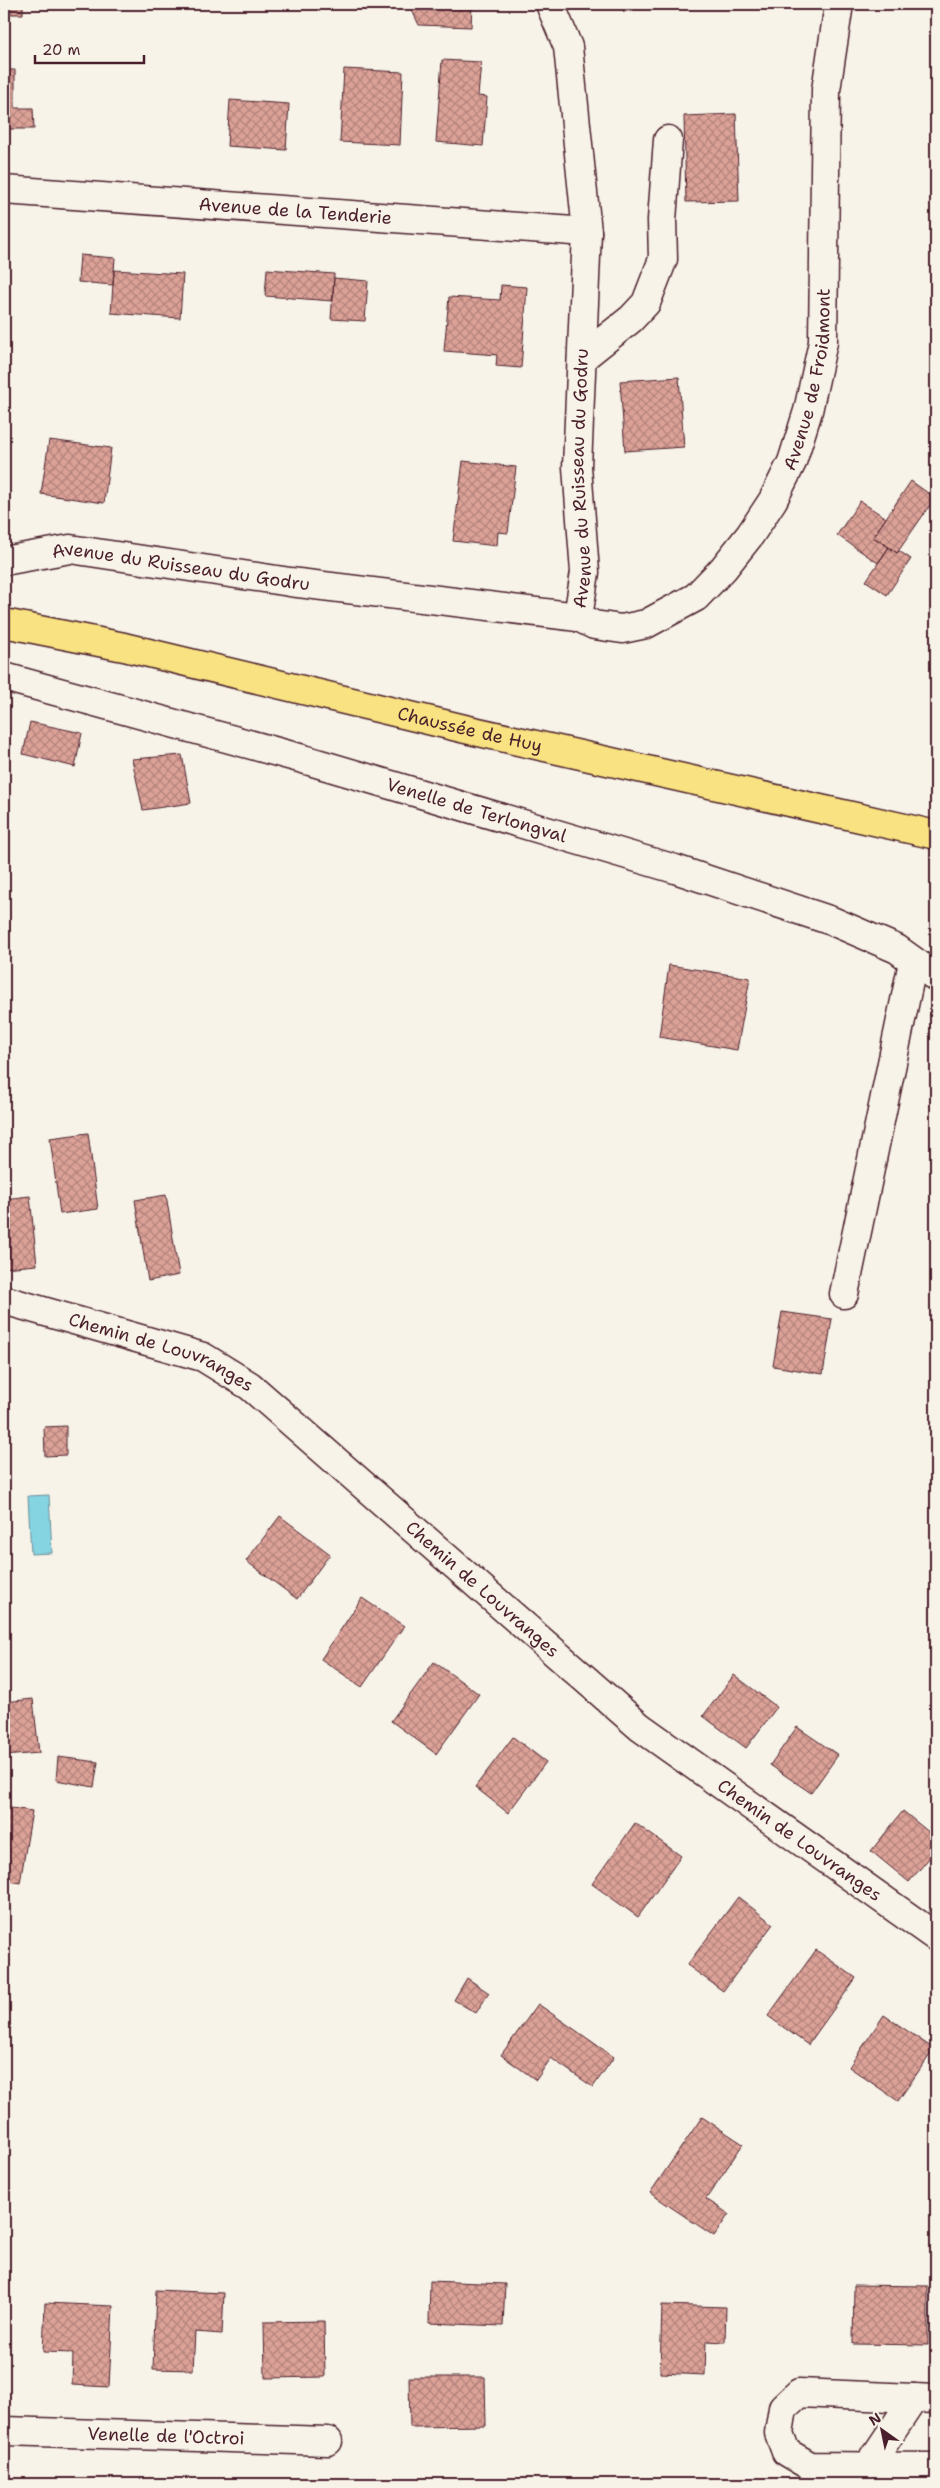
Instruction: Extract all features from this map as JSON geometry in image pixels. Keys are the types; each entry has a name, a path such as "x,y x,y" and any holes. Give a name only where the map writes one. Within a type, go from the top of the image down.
{"main road":[{"name":"Chaussée de Huy","path":"4,623 124,647 475,731 936,835"}],"street":[{"name":"Avenue du Ruisseau du Godru","path":"4,561 70,549 290,582 578,617 585,572 577,467 586,232 568,47 550,4"},
{"name":"Avenue de Froidmont","path":"578,617 594,625 622,629 646,624 696,597 723,570 750,534 773,500 792,462 808,412 823,342 826,90 839,4"},
{"path":"582,358 631,319 646,303 663,259 662,220 668,140"},
{"name":"Avenue de la Tenderie","path":"4,190 586,232"},
{"name":"Venelle de Terlongval","path":"4,678 303,759 675,869 832,921 897,949 936,977"},
{"path":"844,1294 914,962"},
{"name":"Chemin de Louvranges","path":"4,1300 203,1357 250,1386 640,1727 936,1936"},
{"path":"925,2398 799,2393 783,2408 779,2433 786,2452 810,2466 936,2467"},
{"path":"868,2466 925,2398"},
{"name":"Venelle de l'Octroi","path":"4,2431 328,2441"}],"water":[{"path":"49,1495 52,1553 31,1554 28,1496"}],"building":[{"path":"4,4 23,4 23,14 4,14"},
{"path":"409,4 472,4 471,27 419,25"},
{"path":"621,4 650,4 624,12"},
{"path":"442,60 481,62 478,96 487,97 483,146 436,142"},
{"path":"344,69 403,72 400,145 340,142"},
{"path":"4,70 15,70 15,108 33,108 34,129 4,129"},
{"path":"230,100 289,104 286,150 227,146"},
{"path":"736,114 739,201 686,202 684,116"},
{"path":"80,255 115,258 113,285 78,282"},
{"path":"267,269 334,274 333,301 265,296"},
{"path":"114,270 183,274 180,318 111,313"},
{"path":"334,278 368,281 365,321 331,319"},
{"path":"501,285 527,287 521,368 496,366 497,355 444,351 449,297 500,300"},
{"path":"679,377 684,447 625,451 620,381"},
{"path":"49,440 111,448 104,503 41,494"},
{"path":"463,461 516,467 508,533 498,532 497,546 453,541"},
{"path":"911,481 935,498 897,553 873,537"},
{"path":"860,501 886,518 873,537 889,547 878,563 837,535"},
{"path":"889,547 911,559 887,595 866,581"},
{"path":"4,696 10,746 4,747"},
{"path":"30,722 82,733 75,767 23,754"},
{"path":"182,755 191,803 143,810 132,759"},
{"path":"669,965 750,978 737,1050 659,1037"},
{"path":"88,1133 98,1209 60,1214 50,1138"},
{"path":"166,1195 179,1275 148,1281 135,1200"},
{"path":"30,1196 37,1265 4,1268 4,1199"},
{"path":"782,1312 832,1319 823,1374 773,1366"},
{"path":"66,1426 66,1455 45,1456 44,1427"},
{"path":"280,1516 330,1554 297,1599 246,1561"},
{"path":"362,1598 404,1626 362,1687 321,1659"},
{"path":"434,1662 479,1694 436,1754 391,1721"},
{"path":"734,1675 777,1707 746,1748 703,1716"},
{"path":"33,1699 39,1753 4,1756 4,1702"},
{"path":"797,1727 838,1755 811,1793 770,1765"},
{"path":"513,1737 546,1762 508,1813 475,1787"},
{"path":"58,1757 98,1762 94,1787 56,1780"},
{"path":"4,1807 32,1811 20,1883 4,1880"},
{"path":"903,1811 936,1838 936,1850 909,1882 871,1851"},
{"path":"635,1823 681,1856 638,1917 592,1884"},
{"path":"738,1897 773,1924 723,1991 687,1965"},
{"path":"816,1950 856,1978 808,2045 768,2016"},
{"path":"467,1978 489,1993 476,2013 454,2000"},
{"path":"538,2004 614,2057 593,2087 551,2058 536,2080 501,2055"},
{"path":"884,2015 934,2049 898,2101 849,2067"},
{"path":"702,2117 743,2144 706,2199 729,2214 714,2236 650,2193"},
{"path":"430,2281 505,2284 503,2326 429,2323"},
{"path":"854,2285 928,2286 928,2345 853,2344"},
{"path":"156,2290 224,2293 222,2334 195,2332 193,2370 153,2369"},
{"path":"45,2303 113,2306 109,2387 72,2385 73,2353 43,2352"},
{"path":"662,2305 726,2307 725,2342 706,2341 705,2375 660,2373"},
{"path":"324,2321 325,2377 265,2378 264,2322"},
{"path":"409,2377 485,2377 486,2426 410,2427"}]}
